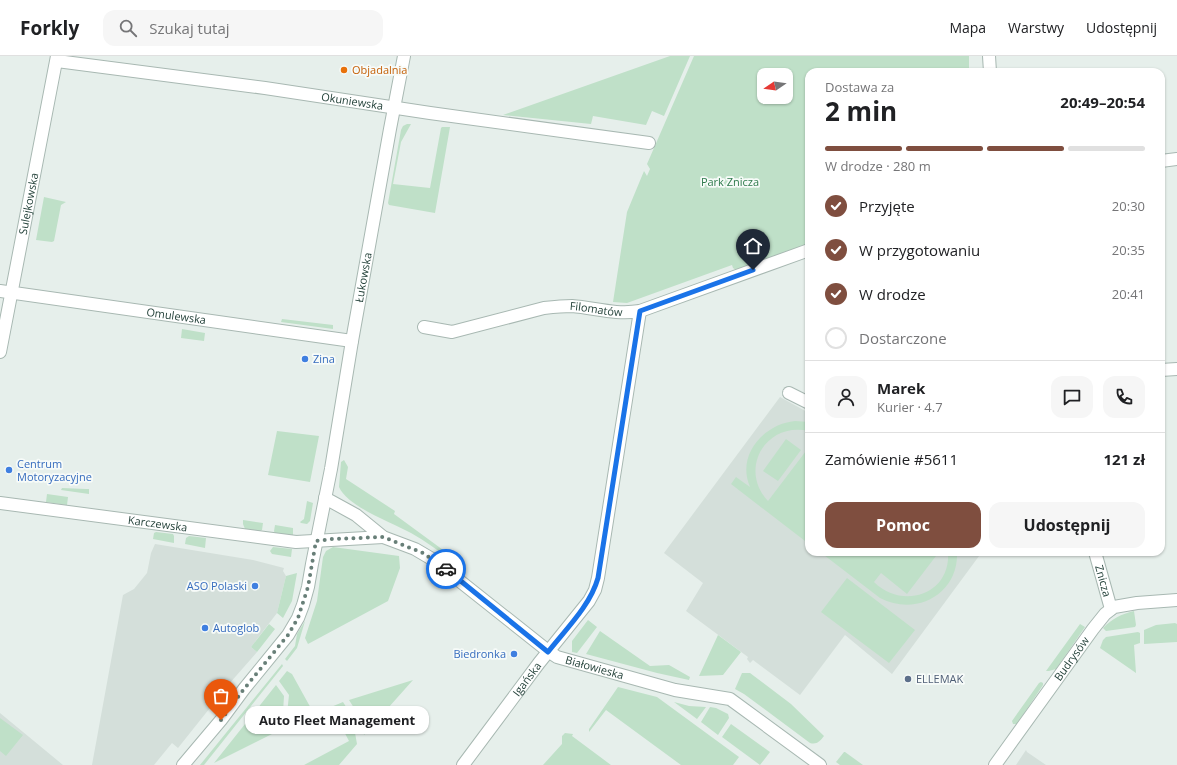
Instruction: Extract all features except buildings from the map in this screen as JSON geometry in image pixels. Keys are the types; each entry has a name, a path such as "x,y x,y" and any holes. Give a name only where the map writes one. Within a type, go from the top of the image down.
{"street":[{"name":"Łukowska","path":"183,765 221,720 288,635 298,618 305,599 343,404 352,341 404,56"},
{"path":"989,56 990,68"},
{"name":"Okuniewska","path":"57,59 649,143"},
{"name":"Sulejkowska","path":"0,352 5,292 57,59"},
{"path":"1165,160 1177,159"},
{"name":"Filomatów","path":"424,328 452,332 544,308 558,306 573,306 626,313 640,311 805,251"},
{"name":"Omulewska","path":"5,292 352,341"},
{"name":"Igańska","path":"462,765 589,601 595,590 640,311"},
{"path":"1165,370 1177,369"},
{"path":"789,393 805,401"},
{"name":"Białowieska","path":"325,498 356,515 383,537 416,549 432,559 548,652 566,660 668,688 688,693 730,699 820,765"},
{"name":"Karczewska","path":"0,504 296,542 316,541"},
{"name":"Białowieska","path":"316,541 383,537"},
{"name":"Znicza","path":"1096,556 1111,609"},
{"path":"1111,609 1122,605 1177,600"},
{"name":"Budrysów","path":"995,765 1093,628 1111,609"}],"shaded area":[{"path":"780,397 805,411 805,556 979,556 892,674 845,635 800,695 753,660 750,663 747,659 748,657 686,611 703,583 664,553"},
{"path":"155,544 253,560 284,568 283,571 286,576 277,613 251,647 257,652 229,684 178,748 172,743 154,765 92,765 123,595 134,589 147,573 151,553"},
{"path":"0,713 63,765 0,765"},
{"path":"1026,750 1027,752 1046,765 1016,765"}],"green space":[{"path":"670,56 690,56 664,116 652,111 646,125 593,116 591,124 503,115"},
{"name":"Park Znicza","path":"694,56 969,56 969,68 805,68 805,248 739,272 733,268 732,265 627,303 613,302 627,212 644,171 647,176 650,169 647,164"},
{"path":"411,124 401,142 393,184 430,188 441,128 450,127 435,213 389,205 388,203 401,130 403,126"},
{"path":"44,197 66,202 61,205 54,241 52,242 36,240"},
{"path":"282,319 333,325 333,329 281,322"},
{"path":"182,329 205,333 204,341 181,338"},
{"path":"795,421 805,422 805,431 794,430 780,433 769,440 761,450 756,462 756,475 759,488 768,501 805,452 805,541 731,484 736,477 750,487 747,475 747,464 750,453 763,435 784,423"},
{"path":"277,431 319,436 310,482 268,475"},
{"path":"786,439 801,450 778,481 763,471"},
{"path":"344,460 348,467 346,479 395,511 394,514 454,558 452,561 411,533 351,501 339,487 341,462"},
{"path":"62,488 89,489 89,494 61,490"},
{"path":"47,494 68,497 67,505 46,502"},
{"path":"307,501 313,503 310,521 307,524 300,522 304,519"},
{"path":"243,520 263,523 262,530 245,529"},
{"path":"275,525 293,528 293,535 275,534"},
{"path":"154,533 173,534 174,543 153,539"},
{"path":"189,536 206,538 205,548 185,544 186,538"},
{"path":"273,547 292,549 291,557 272,554 270,551"},
{"path":"333,547 399,556 400,568 388,601 308,644 305,638 317,601 323,557 326,551"},
{"path":"825,556 936,556 907,594 881,573 874,582 885,591 898,595 911,596 923,594 933,588 942,579 947,567 948,556 957,556 956,567 951,580 943,590 933,598 921,603 908,605 894,603 880,598"},
{"path":"297,573 292,601 283,618 277,613 286,576"},
{"path":"847,578 915,630 889,663 821,612"},
{"path":"1134,611 1135,627 1106,631 1103,628 1117,617"},
{"path":"588,620 597,627 577,653 572,652 572,641"},
{"path":"305,621 297,648 287,661 285,659 295,646 297,634"},
{"path":"269,624 275,629 257,652 251,647"},
{"path":"1080,624 1085,627 1056,669 1046,671"},
{"path":"1177,624 1177,642 1144,644 1144,630 1156,625"},
{"path":"600,631 650,666 669,665 690,677 689,680 586,654"},
{"path":"1138,632 1140,633 1140,643 1134,645 1136,673 1100,648 1106,637"},
{"path":"718,635 741,652 723,675 699,676"},
{"path":"282,664 283,666 204,765 200,765"},
{"path":"287,671 292,674 313,712 288,725 286,723 289,695 279,681"},
{"path":"742,673 750,673 791,704 824,736 820,741 810,743 744,694 735,689"},
{"path":"413,680 364,735 361,719 349,700"},
{"path":"1041,682 1043,685 1017,724 1013,724 1012,721"},
{"path":"276,685 284,696 282,729 214,763"},
{"path":"618,687 657,697 739,757 733,765 681,765 606,710 589,732 589,729"},
{"path":"343,702 352,716 357,744 339,765 304,765 349,741 331,707"},
{"path":"674,702 689,706 706,707 697,719"},
{"path":"710,707 716,708 728,714 729,718 718,735 701,722"},
{"path":"0,718 23,735 6,756 0,751"},
{"path":"731,724 770,752 760,765 722,737"},
{"path":"565,733 573,734 572,736 611,765 543,765 562,744 562,736"},
{"path":"844,752 863,765 840,765 836,762"}],"way so far":[{"path":"221,720 288,635 298,618 308,587 316,541 383,537 416,549 446,569"}],"place":[{"name":"Objadalnia","path":"344,70"},
{"name":"Zina","path":"305,359"},
{"name":"Centrum Motoryzacyjne","path":"9,470"},
{"name":"ASO Polaski","path":"255,586"},
{"name":"Autoglob","path":"205,628"},
{"name":"Biedronka","path":"514,654"},
{"name":"ELLEMAK","path":"908,679"},
{"name":"Auto Fleet Management","path":"221,720"}],"route":[{"path":"446,569 533,638 548,652 589,601 595,590 640,311 753,270"}]}
